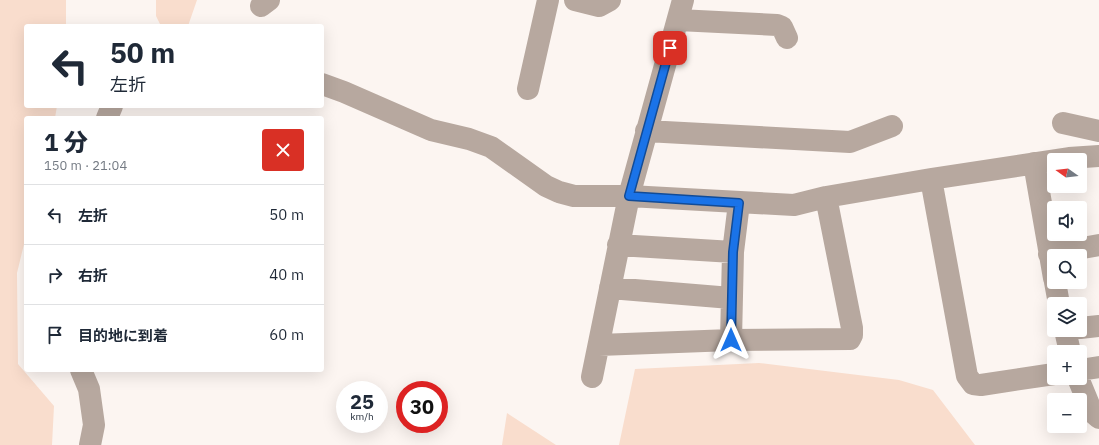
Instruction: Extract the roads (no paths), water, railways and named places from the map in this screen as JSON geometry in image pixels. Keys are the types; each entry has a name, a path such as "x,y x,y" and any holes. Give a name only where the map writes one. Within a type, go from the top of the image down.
{"street":[{"path":"528,89 548,0"},
{"path":"575,0 599,6 610,0"},
{"path":"592,377 629,196 681,10 777,25 782,28 787,38"},
{"path":"324,85 431,130 469,139 490,147 546,186 574,196 629,196 794,205 826,197 932,179 1083,156 1099,156"},
{"path":"1063,123 1099,131"},
{"path":"646,131 850,142 892,126"},
{"path":"1034,163 1048,249"},
{"path":"932,179 967,376 973,384 981,385 1047,375"},
{"path":"599,345 731,340 850,339 852,335 852,328 826,197"},
{"path":"731,340 733,252 739,203"},
{"path":"618,245 733,252"},
{"path":"1077,249 1099,245"},
{"path":"610,288 731,298"},
{"path":"1087,327 1099,326"},
{"path":"1087,369 1099,367"},
{"path":"81,372 89,389 94,425 90,445"},
{"path":"1081,385 1092,412 1099,418"}]}
